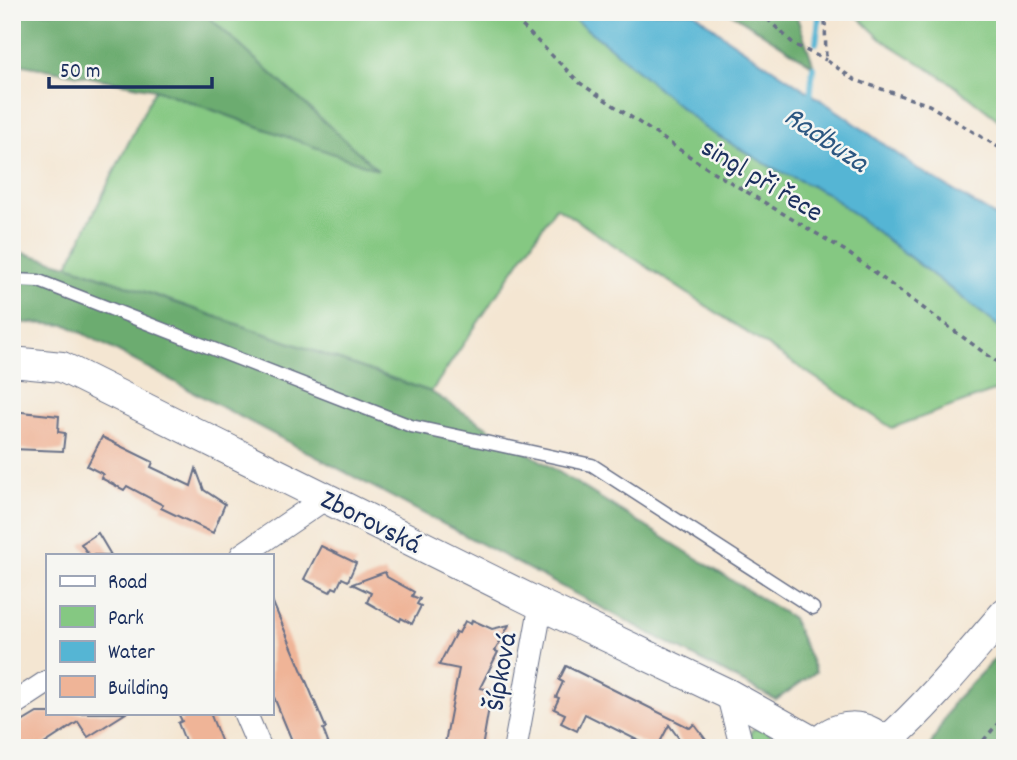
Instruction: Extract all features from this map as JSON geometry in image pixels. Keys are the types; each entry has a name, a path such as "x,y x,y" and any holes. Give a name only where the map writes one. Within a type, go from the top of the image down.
{"street":[{"name":"Zborovská","path":"12,362 62,367 541,605 728,694 816,746 833,731 853,726 873,733 886,745 924,706 1005,613"},
{"path":"243,554 327,497"},
{"name":"Šípková","path":"515,748 541,605"},
{"path":"12,705 46,683"},
{"path":"728,694 742,748"},
{"path":"245,714 260,748"}],"lane":[{"path":"12,280 39,281 411,426 592,465 813,608"}],"path":[{"name":"singl při řece","path":"508,12 580,83 710,170 844,250 1005,368"},
{"path":"760,12 794,46 826,60 855,80 929,105 1005,151"},
{"path":"822,12 825,19 826,60"},
{"path":"977,748 1005,715"}],"green space":[{"path":"12,12 203,12 378,170 155,89 12,63"},
{"path":"203,12 564,12 773,168 827,193 1005,331 1005,387 892,428 556,207 431,392 68,265 155,89 376,169"},
{"path":"729,12 795,12 814,66"},
{"path":"853,12 991,12 1005,24 1005,125 951,83 881,39"},
{"path":"12,250 68,265 431,392 792,618 816,672 776,700 67,325 12,322"},
{"path":"1005,648 1005,748 929,748 954,701"},
{"path":"760,728 780,741 777,748 752,748 750,733 753,729"}],"water":[{"name":"Radbuza","path":"564,12 694,12 728,39 842,114 918,169 1005,222 1005,331 827,193 773,168 706,129 609,46"}],"building":[{"path":"12,411 59,416 58,432 65,433 63,451 12,449"},
{"path":"102,437 153,462 151,467 191,486 196,469 204,490 225,504 213,533 161,508 163,505 127,486 124,490 101,478 103,474 87,466"},
{"path":"98,533 110,554 88,554 81,544"},
{"path":"321,546 356,563 348,581 342,578 337,589 333,587 330,592 304,579"},
{"path":"385,572 387,577 414,592 412,596 420,599 417,604 421,606 412,624 401,618 400,621 367,602 371,593 352,584"},
{"path":"273,603 326,728 323,729 330,748 295,748 273,695"},
{"path":"472,620 492,629 509,625 480,688 492,690 482,748 444,748 459,669 439,665 456,632 459,633 465,621 471,624"},
{"path":"566,666 690,728 694,724 712,748 686,748 669,725 657,748 653,748 585,714 577,731 561,723 565,714 554,709 563,682 559,680"},
{"path":"37,713 124,714 88,737 78,722 38,748 21,748 12,728"},
{"path":"178,714 210,714 224,748 188,748 178,723 182,721"}],"waterway":[{"path":"816,12 819,19 816,43"},
{"name":"Radbuza","path":"810,99 813,67"}]}
